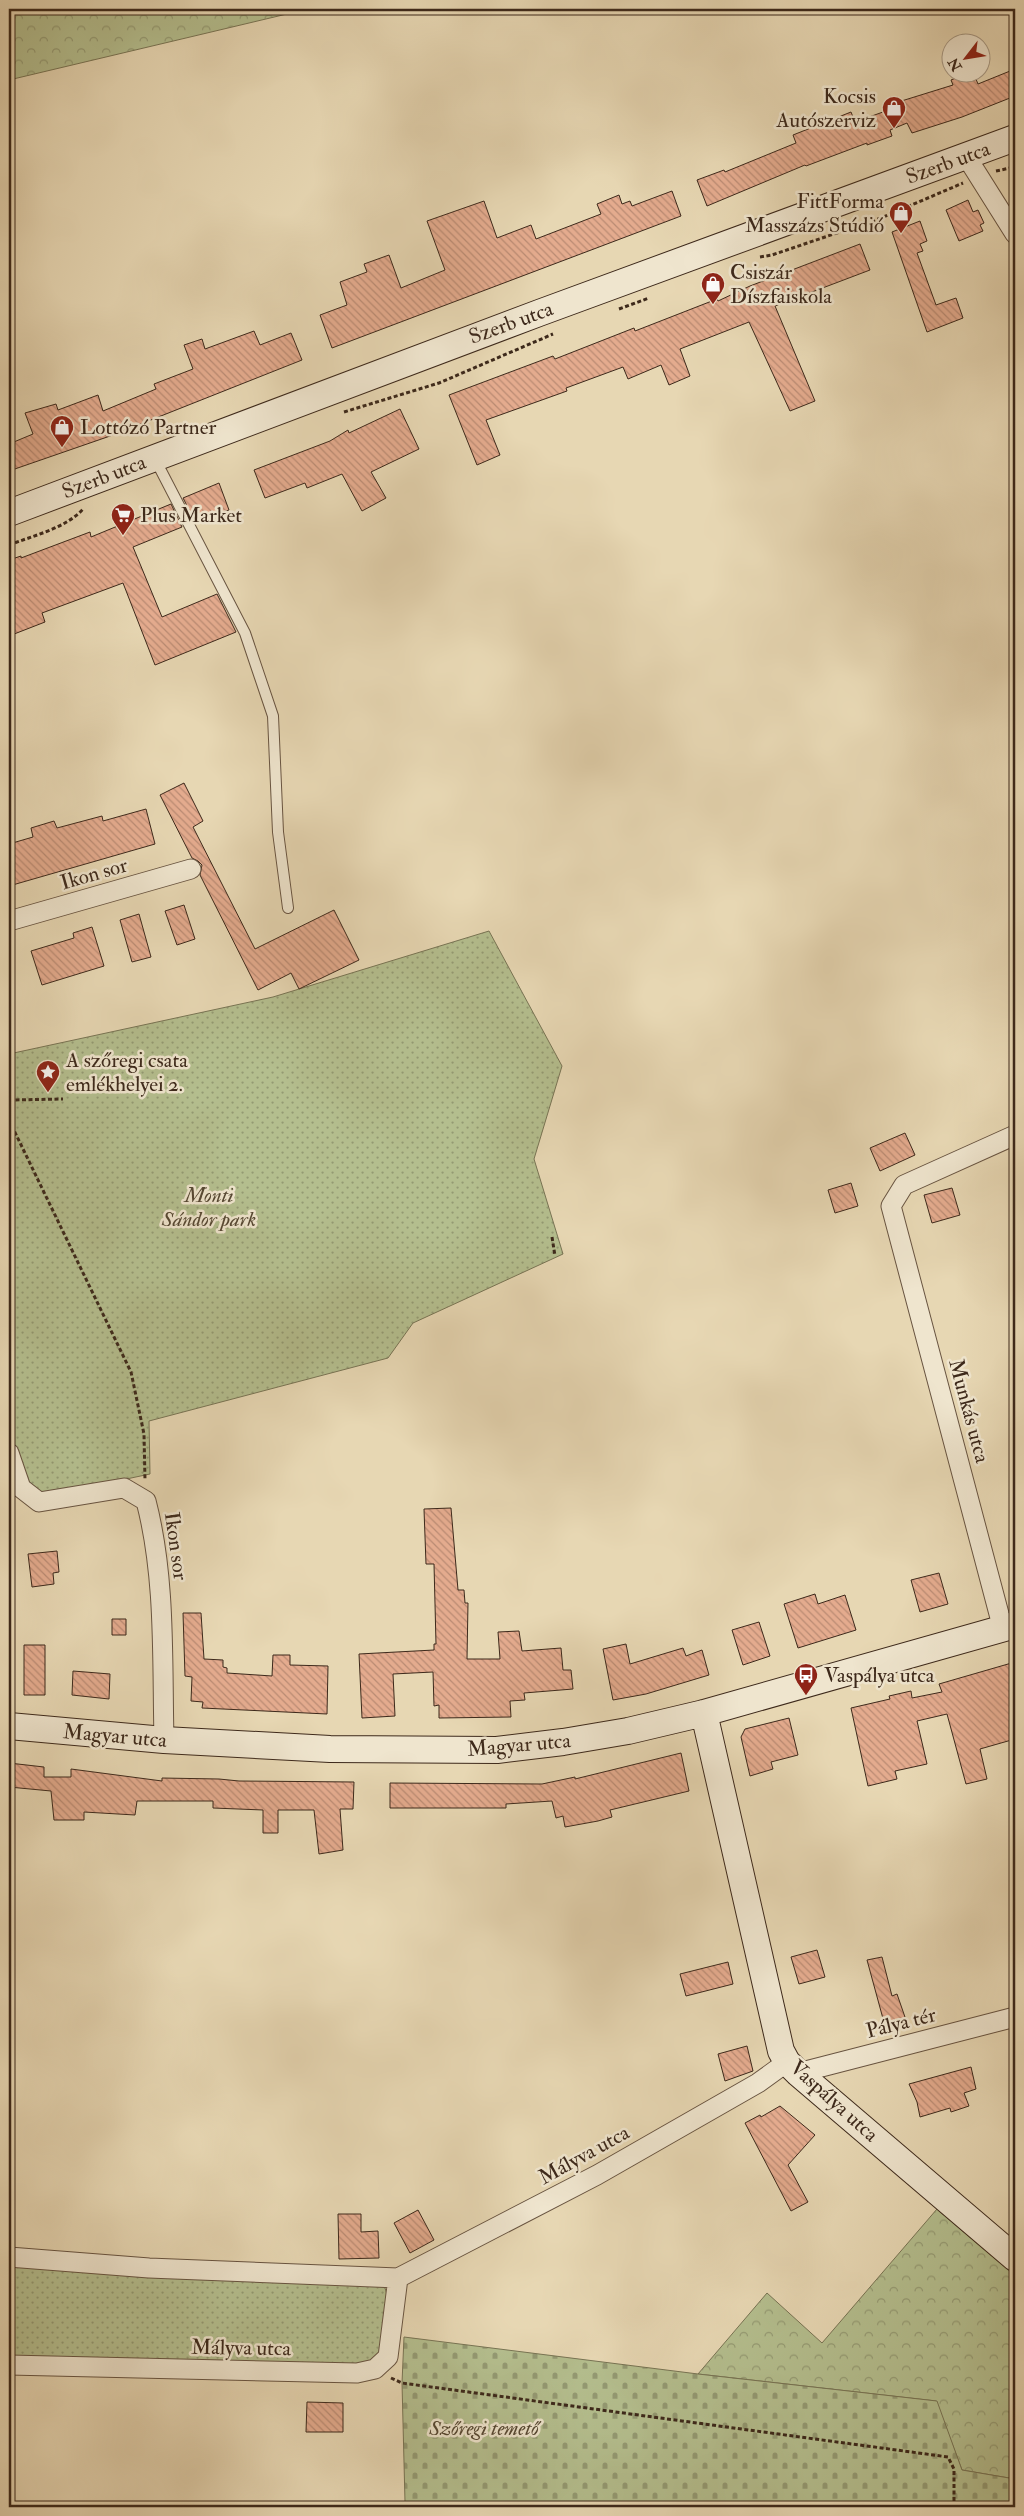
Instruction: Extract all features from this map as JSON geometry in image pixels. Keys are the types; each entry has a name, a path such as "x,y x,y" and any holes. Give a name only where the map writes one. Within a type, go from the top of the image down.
{"street":[{"name":"Szerb utca","path":"9,513 530,316 972,166 1015,138"},
{"path":"972,166 1015,234"},
{"name":"Ikon sor","path":"9,921 191,869"},
{"name":"Munkás utca","path":"1009,1627 890,1206 904,1185 1015,1135"},
{"name":"Ikon sor","path":"9,1453 21,1488 39,1502 124,1488 146,1501 152,1526 159,1581 164,1740"},
{"name":"Magyar utca","path":"9,1726 164,1740 330,1748 497,1750 628,1732 704,1713 1009,1627"},
{"name":"Vaspálya utca","path":"704,1713 781,2051 793,2067 1015,2258"},
{"name":"Pálya tér","path":"793,2067 1015,2017"},
{"name":"Mályva utca","path":"9,2257 150,2268 398,2278 597,2175 758,2083 793,2067"},
{"path":"381,2363 388,2357 398,2278"},
{"name":"Mályva utca","path":"9,2365 356,2372 375,2369 381,2363"}],"lane":[{"path":"154,457 245,632 273,716 278,832 288,908"}],"path":[{"path":"756,257 772,255 881,218 972,166 1015,167"},
{"path":"611,311 653,296"},
{"path":"338,414 439,383 555,332"},
{"path":"9,545 79,514 89,502"},
{"path":"9,1100 63,1099"},
{"path":"9,1120 131,1372 144,1434 146,1501"},
{"path":"552,1237 555,1256"},
{"path":"381,2363 392,2379 402,2383 948,2457 954,2469 954,2507"}],"green space":[{"path":"9,9 308,9 9,80"},
{"name":"Monti Sándor park","path":"489,931 562,1066 534,1159 563,1254 413,1323 388,1358 149,1421 150,1474 46,1496 28,1486 17,1467 9,1436 9,1054 273,997"},
{"path":"937,2209 999,2262 1015,2243 1015,2479 962,2470 936,2401 698,2374 767,2293 822,2343"},
{"path":"9,2264 375,2282 385,2288 389,2301 381,2356 367,2366 9,2362"},
{"name":"Szőregi temető","path":"404,2337 698,2374 937,2401 962,2470 1015,2479 1015,2507 423,2507 405,2502 402,2383"}],"building":[{"path":"1015,69 1015,96 962,117 912,133 907,123 890,130 892,136 805,165 707,206 697,180 724,170 725,172 796,143 793,135 851,112 855,122 897,107 895,103 953,85 952,82 977,82 978,84 992,82 992,78"},
{"path":"672,191 681,216 332,348 320,315 347,305 340,282 367,272 364,264 389,255 401,288 445,270 427,221 484,201 497,238 531,225 536,239 601,214 597,204 619,195 622,204 630,201 632,206"},
{"path":"968,200 973,212 978,210 984,223 980,225 983,231 959,241 946,210"},
{"path":"920,221 927,241 920,244 923,251 917,253 936,305 956,298 963,318 927,332 892,232"},
{"path":"860,244 870,270 775,306 815,401 790,411 749,322 680,349 690,376 669,385 661,365 628,379 623,367 566,388 567,391 486,420 500,455 477,465 449,395 553,356 555,359 634,328 635,331 717,299 718,301 750,286"},
{"path":"254,331 260,345 291,333 302,360 113,435 9,471 9,444 33,434 25,413 56,404 58,410 98,395 103,411 156,389 154,384 193,369 184,345 202,339 205,349"},
{"path":"400,409 419,449 371,472 386,498 362,511 342,474 307,488 305,483 265,498 254,470 330,441 348,430 349,433"},
{"path":"219,483 229,510 196,523 183,498"},
{"path":"171,504 182,527 133,547 162,617 217,594 236,632 155,665 123,583 42,613 45,622 9,636 9,560 21,556 21,558 90,532 91,537"},
{"path":"184,783 203,821 193,827 255,949 334,910 359,960 299,989 291,973 258,990 200,875 202,865 192,858 160,795"},
{"path":"146,809 155,844 9,886 9,844 33,837 31,828 54,821 57,828 102,816 103,821"},
{"path":"184,905 195,939 177,945 165,911"},
{"path":"139,914 151,957 132,962 120,920"},
{"path":"92,927 104,966 42,985 31,951 74,938 73,933"},
{"path":"905,1133 915,1155 880,1171 870,1148"},
{"path":"851,1183 858,1206 835,1213 828,1190"},
{"path":"952,1188 960,1215 932,1223 924,1195"},
{"path":"451,1508 458,1590 464,1590 465,1603 468,1603 467,1659 500,1659 498,1632 519,1631 522,1651 561,1648 563,1670 571,1670 573,1689 524,1693 525,1700 510,1701 511,1717 439,1718 439,1705 434,1706 433,1672 393,1674 395,1716 362,1718 359,1654 434,1650 434,1644 436,1644 434,1564 426,1564 424,1509"},
{"path":"57,1551 59,1572 53,1573 54,1584 32,1587 28,1554"},
{"path":"939,1573 948,1604 920,1612 911,1580"},
{"path":"815,1594 818,1604 845,1595 856,1630 798,1648 784,1604"},
{"path":"183,1613 201,1613 204,1659 223,1660 223,1667 227,1668 227,1673 272,1676 273,1655 290,1655 290,1665 328,1666 327,1714 202,1708 203,1702 191,1701 192,1677 185,1676"},
{"path":"112,1619 126,1619 126,1635 112,1635"},
{"path":"759,1622 770,1656 743,1665 732,1630"},
{"path":"626,1644 630,1664 683,1648 686,1656 702,1650 709,1675 646,1694 613,1700 603,1649"},
{"path":"24,1645 45,1645 45,1695 24,1695"},
{"path":"1015,1662 1015,1739 980,1749 987,1779 966,1784 947,1714 917,1721 927,1764 895,1771 897,1779 868,1786 851,1708 890,1699 889,1696 911,1691 912,1698 942,1692 939,1684"},
{"path":"73,1671 110,1674 109,1699 72,1695"},
{"path":"789,1718 798,1755 771,1762 773,1769 750,1776 741,1737 745,1729"},
{"path":"681,1753 689,1791 610,1810 612,1817 598,1821 565,1827 563,1816 556,1818 552,1801 506,1804 506,1808 390,1808 390,1783 542,1784 575,1777 575,1779"},
{"path":"9,1763 44,1767 44,1777 71,1777 71,1769 162,1781 162,1778 354,1782 353,1809 340,1809 343,1850 319,1854 314,1810 278,1810 278,1833 263,1833 263,1810 213,1808 213,1801 137,1801 135,1815 84,1812 84,1820 54,1820 51,1791 9,1787"},
{"path":"817,1950 825,1977 799,1984 791,1957"},
{"path":"882,1957 892,1996 897,1994 906,2020 885,2026 867,1960"},
{"path":"728,1962 733,1984 686,1996 680,1974"},
{"path":"747,2046 753,2071 725,2081 718,2054"},
{"path":"971,2067 976,2089 964,2093 969,2106 951,2112 950,2108 920,2117 917,2102 909,2084"},
{"path":"780,2106 815,2135 788,2165 808,2202 791,2211 745,2123 760,2115 761,2117"},
{"path":"418,2210 434,2240 410,2253 394,2223"},
{"path":"338,2214 361,2214 361,2232 378,2231 379,2258 339,2259"},
{"path":"307,2402 343,2403 343,2432 306,2432"}],"place":[{"name":"Kocsis Autószerviz","path":"894,129"},
{"name":"FittForma Masszázs Stúdió","path":"901,234"},
{"name":"Csiszár Díszfaiskola","path":"713,305"},
{"name":"Lottózó Partner","path":"62,448"},
{"name":"Plus Market","path":"123,536"},
{"name":"A szőregi csata emlékhelyei 2.","path":"48,1093"},
{"name":"Vaspálya utca","path":"806,1696"}]}
